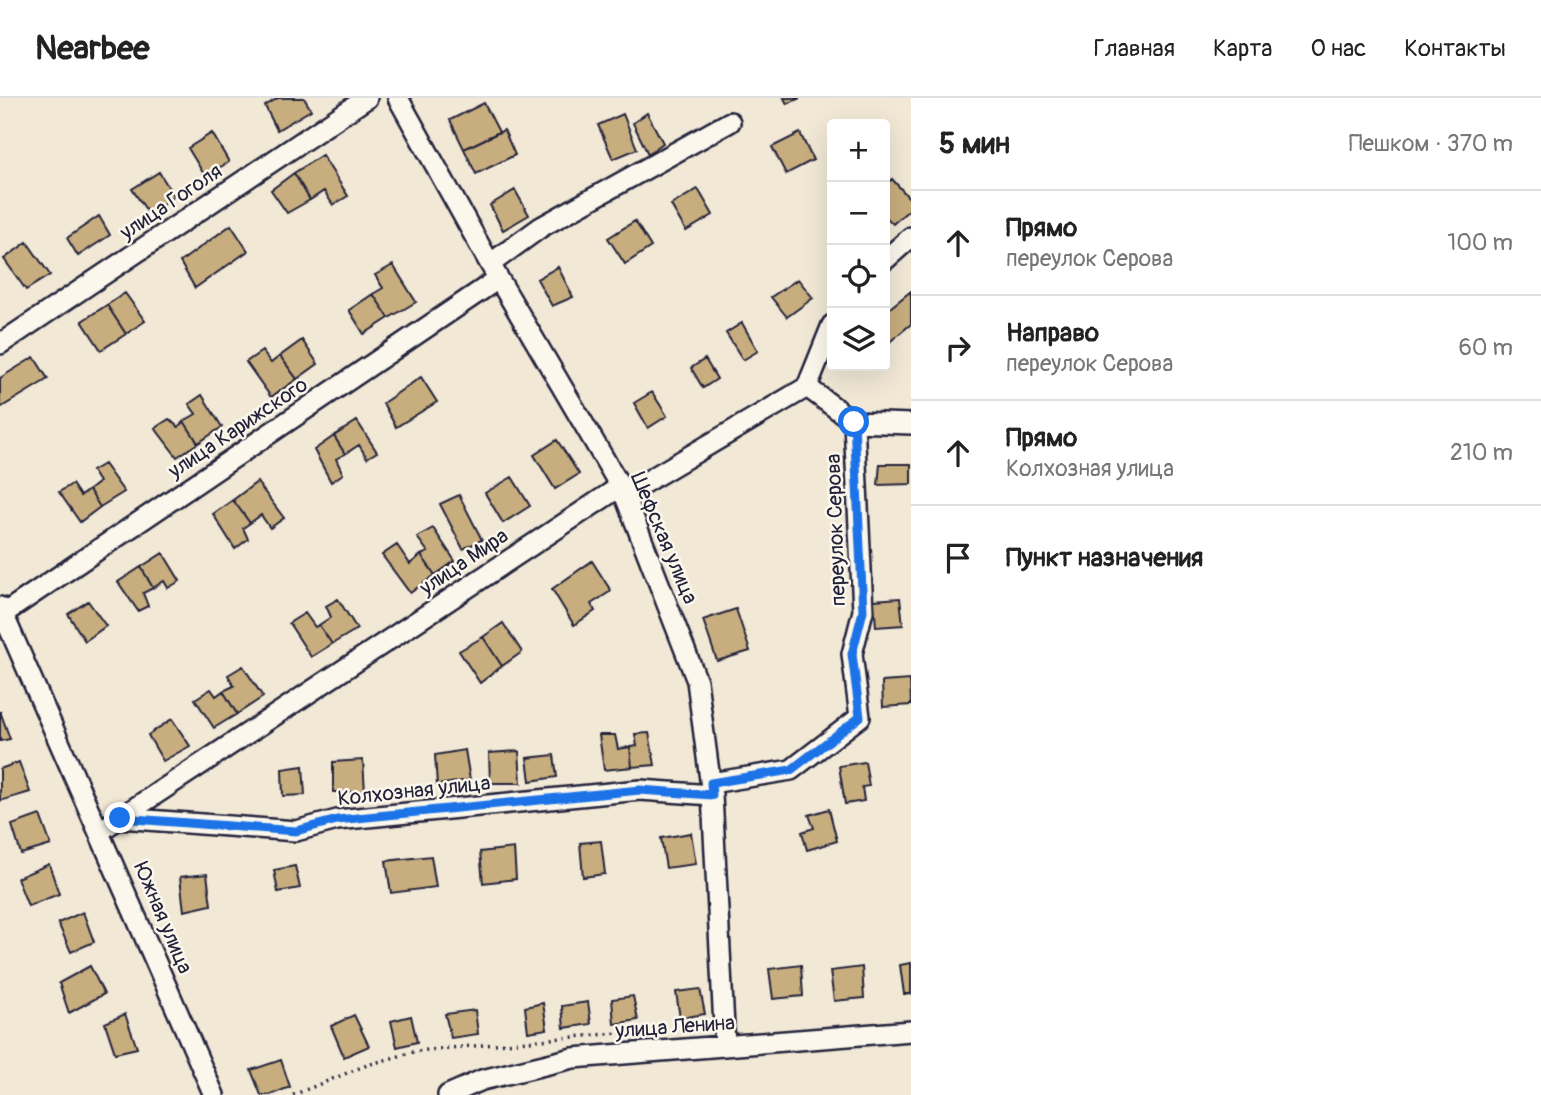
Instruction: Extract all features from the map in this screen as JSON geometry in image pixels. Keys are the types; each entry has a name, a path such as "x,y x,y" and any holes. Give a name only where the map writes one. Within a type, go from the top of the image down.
{"street":[{"name":"улица Гоголя","path":"0,344 366,98"},
{"name":"Шефская улица","path":"398,98 494,272 623,491 697,681 711,789 725,1046"},
{"name":"улица Карижского","path":"2,610 494,272 541,227 730,122"},
{"path":"890,256 911,237"},
{"path":"827,337 807,387 854,422 911,424"},
{"name":"улица Мира","path":"100,831 612,492 632,490 807,387"},
{"name":"переулок Серова","path":"711,789 791,770 860,717 852,654 863,611 854,422"},
{"name":"Южная улица","path":"2,610 215,1095"},
{"name":"Колхозная улица","path":"120,818 296,831 337,820 640,790 711,789"},
{"name":"улица Ленина","path":"448,1095 482,1080 573,1058 911,1031"}],"building":[{"path":"278,98 304,98 311,110 277,130 265,106"},
{"path":"784,98 800,98 787,104"},
{"path":"484,103 499,132 464,149 450,120"},
{"path":"647,113 663,143 648,154 633,123"},
{"path":"623,114 637,149 613,159 598,125"},
{"path":"504,130 515,155 476,174 464,149"},
{"path":"212,133 229,162 205,176 188,148"},
{"path":"800,133 813,160 786,174 772,147"},
{"path":"322,155 348,196 333,205 324,191 310,200 294,173"},
{"path":"159,172 174,196 149,214 132,189"},
{"path":"294,173 310,200 287,213 271,190"},
{"path":"892,179 911,200 911,208 893,224 890,221"},
{"path":"698,189 713,215 686,231 671,205"},
{"path":"515,190 529,215 503,230 490,205"},
{"path":"99,216 110,235 78,256 67,238"},
{"path":"635,221 651,247 625,264 608,238"},
{"path":"231,225 248,251 195,288 180,262"},
{"path":"27,242 50,275 26,290 4,259"},
{"path":"393,265 416,302 389,318 373,294 383,288 375,275"},
{"path":"558,267 573,297 552,306 537,279"},
{"path":"798,279 813,298 787,317 771,297"},
{"path":"911,291 911,324 890,342 890,308"},
{"path":"125,293 145,321 126,334 107,305"},
{"path":"373,294 389,318 364,334 349,310"},
{"path":"107,305 126,334 101,350 82,321"},
{"path":"742,323 758,351 743,360 726,333"},
{"path":"302,340 318,364 297,379 280,356"},
{"path":"262,351 271,363 280,356 297,379 271,397 246,362"},
{"path":"34,357 48,379 0,408 0,378"},
{"path":"705,359 717,379 703,388 691,368"},
{"path":"421,377 437,402 396,427 383,403"},
{"path":"652,392 667,416 648,428 634,403"},
{"path":"202,395 222,427 198,443 184,421 196,414 189,404"},
{"path":"169,419 178,427 184,421 198,443 177,457 155,428"},
{"path":"357,421 377,452 367,458 359,445 345,454 334,436"},
{"path":"334,436 345,454 336,459 343,474 331,482 314,450"},
{"path":"557,440 579,474 555,489 534,455"},
{"path":"104,464 124,492 100,507 89,490 99,482 92,471"},
{"path":"880,464 911,464 911,484 878,485"},
{"path":"512,477 530,506 503,523 485,493"},
{"path":"257,482 284,518 270,528 261,515 250,523 233,500"},
{"path":"72,484 80,496 89,490 100,507 80,522 59,492"},
{"path":"459,495 482,540 463,549 440,504"},
{"path":"233,500 250,523 243,528 248,539 235,549 213,514"},
{"path":"433,528 455,561 435,575 421,555 428,552 417,537"},
{"path":"397,545 410,564 421,555 435,575 410,593 382,555"},
{"path":"163,553 180,581 168,588 164,581 153,588 141,567"},
{"path":"592,561 611,591 591,604 595,611 574,625 552,589"},
{"path":"141,567 153,588 143,593 148,606 138,611 118,582"},
{"path":"900,598 903,625 876,627 874,600"},
{"path":"338,599 357,629 332,644 319,625 331,617 326,606"},
{"path":"88,601 106,626 85,641 68,614"},
{"path":"736,609 750,651 717,661 703,620"},
{"path":"305,613 315,627 319,625 332,644 311,657 289,623"},
{"path":"503,623 522,652 502,666 483,637"},
{"path":"483,637 502,666 480,683 459,651"},
{"path":"243,666 263,697 237,714 223,691 234,686 228,675"},
{"path":"910,680 911,705 883,707 882,682"},
{"path":"211,689 216,696 223,691 237,714 214,728 195,699"},
{"path":"0,711 10,739 0,741"},
{"path":"172,719 190,746 163,761 148,735"},
{"path":"649,733 655,765 632,767 630,747 637,746 635,734"},
{"path":"599,735 615,735 618,749 630,747 632,767 604,770"},
{"path":"465,750 470,780 437,785 435,755"},
{"path":"519,751 521,783 490,783 489,753"},
{"path":"554,755 557,777 530,781 527,758"},
{"path":"363,760 365,792 333,792 333,762"},
{"path":"19,762 30,792 0,801 0,769"},
{"path":"865,762 869,786 862,787 864,801 845,804 839,766"},
{"path":"303,766 305,795 283,796 282,769"},
{"path":"829,809 837,841 807,850 802,832 814,828 809,815"},
{"path":"40,815 51,845 21,854 12,825"},
{"path":"691,833 696,864 666,868 661,838"},
{"path":"601,841 605,874 583,877 580,843"},
{"path":"514,848 516,879 483,883 480,852"},
{"path":"431,856 436,887 391,893 386,861"},
{"path":"49,864 59,894 28,906 17,878"},
{"path":"295,866 300,888 278,892 274,870"},
{"path":"207,874 211,905 184,911 180,877"},
{"path":"83,912 94,942 71,952 58,923"},
{"path":"911,963 911,994 904,994 900,965"},
{"path":"801,965 803,996 773,999 769,969"},
{"path":"90,966 104,994 69,1013 59,983"},
{"path":"862,967 864,998 834,1001 830,971"},
{"path":"700,989 705,1014 680,1018 676,992"},
{"path":"633,996 638,1020 614,1024 612,999"},
{"path":"588,1002 591,1024 564,1028 562,1006"},
{"path":"543,1003 547,1029 528,1032 525,1007"},
{"path":"475,1010 478,1034 451,1038 445,1014"},
{"path":"125,1014 137,1048 115,1053 105,1023"},
{"path":"354,1015 369,1046 344,1057 331,1026"},
{"path":"411,1016 417,1042 397,1047 391,1021"},
{"path":"281,1060 290,1087 270,1095 261,1095 251,1070"}],"route":[{"path":"120,818 296,831 337,820 640,790 712,795 711,783 791,770 860,717 852,654 863,611 854,422"}]}
